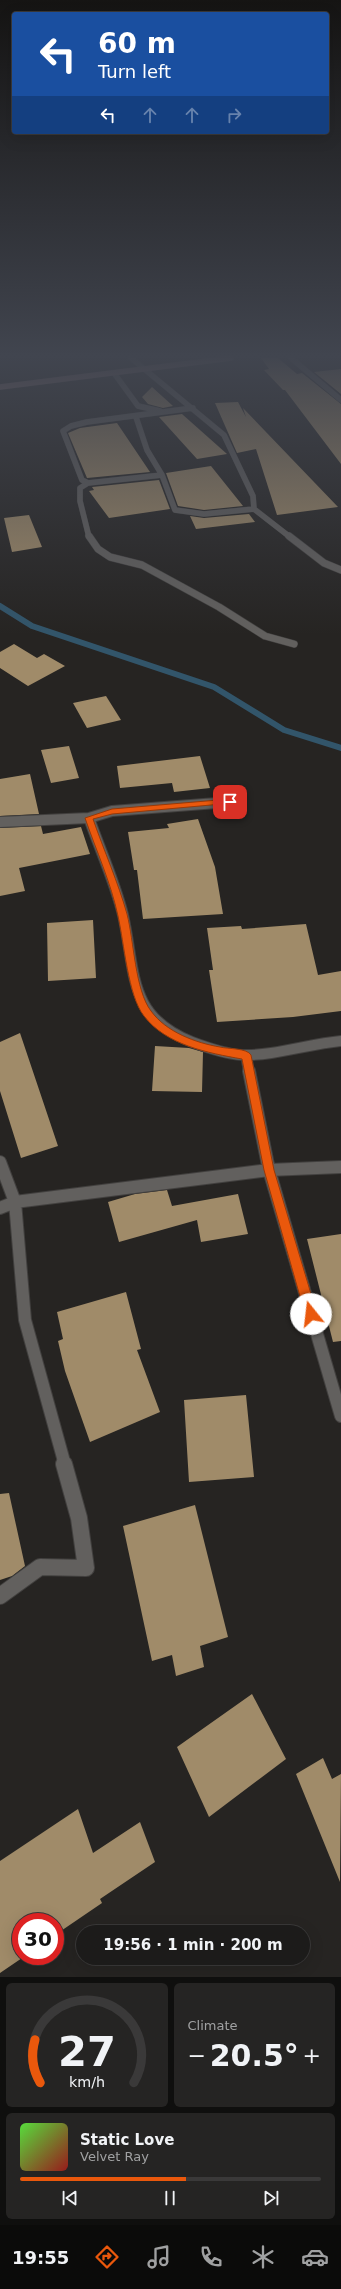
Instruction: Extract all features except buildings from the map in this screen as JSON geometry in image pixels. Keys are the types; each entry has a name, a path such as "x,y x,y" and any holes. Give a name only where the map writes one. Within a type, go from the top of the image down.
{"street":[{"path":"70,450 82,480 88,483"},
{"path":"147,450 162,475 175,510 184,513 254,509 324,563 341,570"},
{"path":"231,450 253,496 254,509"},
{"path":"162,475 88,483 80,488 80,501 90,539 98,549 110,558 142,565 218,607 260,634 294,644"},
{"path":"0,822 89,818 112,812 230,802"},
{"path":"89,818 122,914 137,990 147,1013 167,1032 189,1042 219,1051 246,1055 341,1041"},
{"path":"246,1055 269,1170 341,1416"},
{"path":"0,1162 15,1202 25,1320 79,1518 86,1568 40,1567 0,1596"},
{"path":"0,1208 15,1202 269,1170 341,1167"}],"waterway":[{"path":"0,606 32,626 214,687 284,730 341,748"}],"route":[{"path":"230,802 112,812 89,818 122,914 137,990 147,1013 167,1032 189,1042 219,1051 246,1055 269,1170 311,1314"}]}
